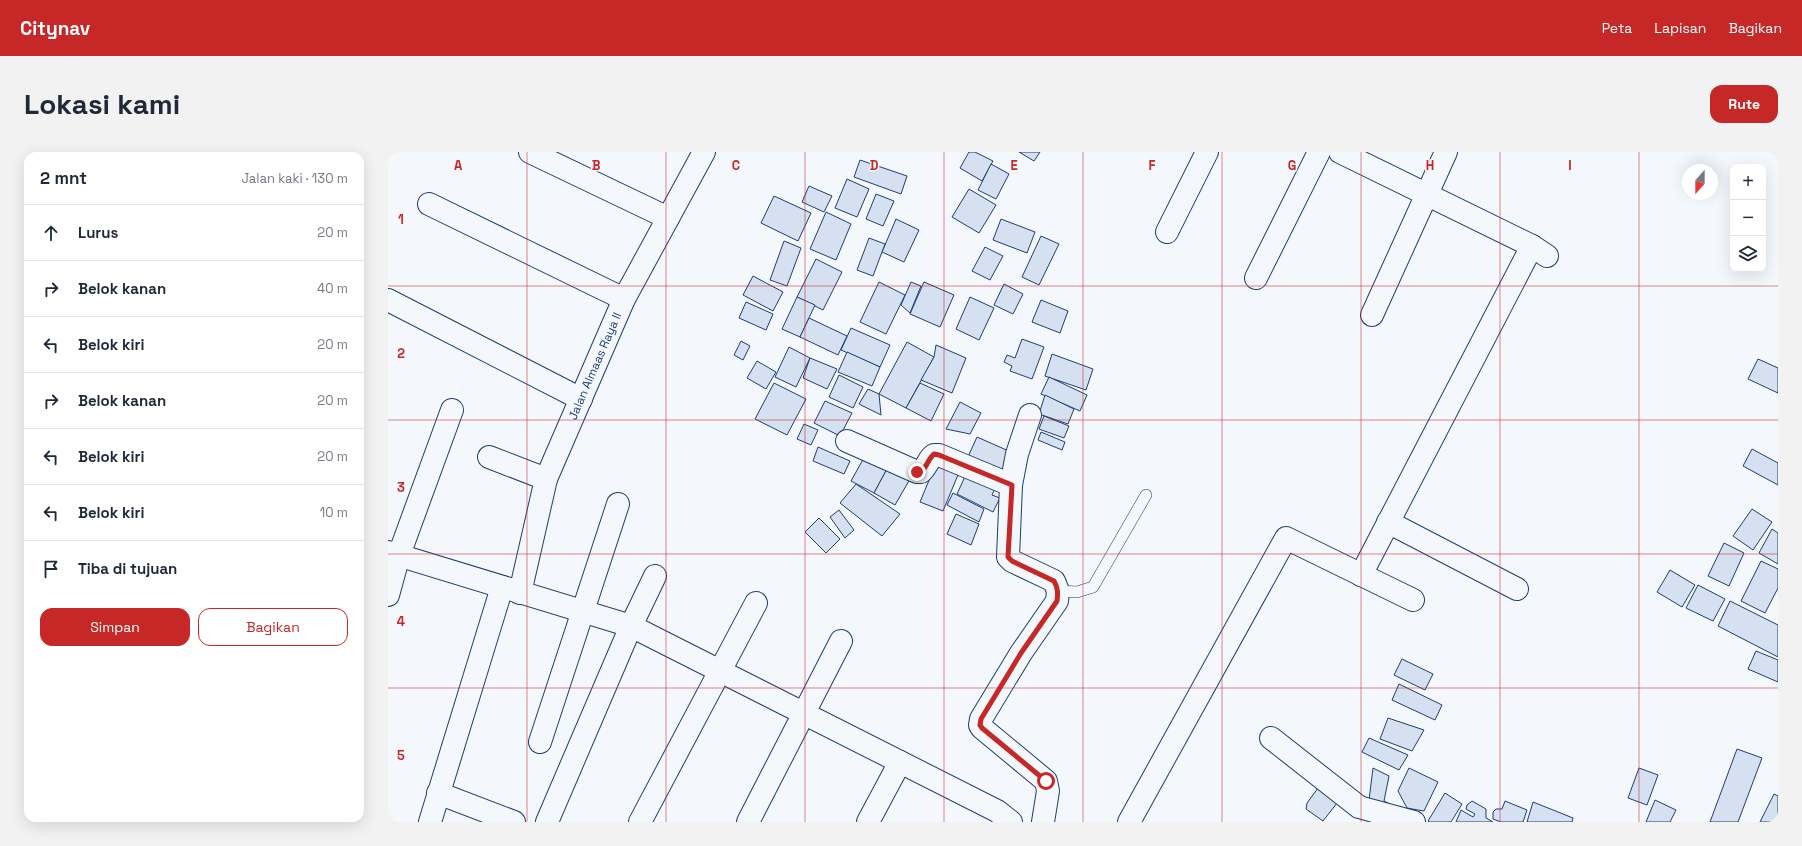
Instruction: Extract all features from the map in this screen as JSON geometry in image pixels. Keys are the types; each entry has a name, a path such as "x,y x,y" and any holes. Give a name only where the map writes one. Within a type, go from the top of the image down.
{"street":[{"path":"530,152 668,218"},
{"name":"Jalan Almaas Raya II","path":"430,822 438,793 511,590 546,479 624,299 704,152"},
{"path":"1167,232 1207,152"},
{"path":"1256,278 1319,152"},
{"path":"1340,152 1540,251 1388,522 1361,575"},
{"path":"1372,315 1446,152"},
{"path":"429,204 624,299"},
{"path":"388,300 580,400"},
{"path":"388,595 393,554 452,410"},
{"path":"1030,415 1017,454 1012,485 1008,557 1012,561 1054,581 1058,591 1057,601 1021,653 981,719 980,725 1046,781 1048,791 1043,822"},
{"path":"847,441 917,472 924,470 930,458 934,454 1012,485"},
{"path":"489,458 546,479"},
{"path":"540,742 584,612 618,504"},
{"path":"1388,522 1517,589"},
{"path":"1129,822 1286,538 1413,600"},
{"path":"393,554 631,626 997,811 1011,822"},
{"path":"547,822 631,626 655,576"},
{"path":"640,822 756,603"},
{"path":"748,822 841,641"},
{"path":"1271,738 1359,807 1414,822"},
{"path":"868,822 900,762"},
{"path":"438,793 514,822"}],"lane":[{"path":"1058,591 1077,592 1093,587 1146,494"}],"building":[{"path":"969,152 975,152 993,161 982,181 960,168"},
{"path":"1019,152 1040,152 1034,161"},
{"path":"860,160 907,176 901,194 854,177"},
{"path":"991,164 1009,174 996,199 978,190"},
{"path":"847,179 869,189 857,217 835,208"},
{"path":"809,186 832,196 824,212 802,202"},
{"path":"969,189 996,205 979,233 952,217"},
{"path":"876,194 894,201 883,226 866,219"},
{"path":"774,196 811,213 798,241 761,223"},
{"path":"826,212 851,224 836,260 810,249"},
{"path":"896,219 919,230 904,262 882,252"},
{"path":"1001,219 1035,232 1027,253 993,240"},
{"path":"1041,236 1059,244 1039,285 1022,277"},
{"path":"869,238 885,244 873,276 857,270"},
{"path":"784,241 801,248 787,286 770,280"},
{"path":"985,247 1003,256 990,280 972,271"},
{"path":"816,259 842,272 823,310 797,297"},
{"path":"753,276 783,292 773,311 743,295"},
{"path":"879,282 905,295 886,334 860,322"},
{"path":"911,282 921,286 910,313 901,305"},
{"path":"924,282 954,295 940,327 910,314"},
{"path":"1004,284 1023,294 1013,314 994,305"},
{"path":"797,297 815,305 800,337 782,329"},
{"path":"970,297 994,308 979,340 956,329"},
{"path":"1041,300 1068,311 1060,333 1032,322"},
{"path":"746,302 773,314 766,330 739,318"},
{"path":"809,318 847,336 838,355 800,337"},
{"path":"851,328 890,345 880,367 841,350"},
{"path":"1022,339 1044,347 1032,379 1010,371 1012,366 1004,362 1007,355 1015,358"},
{"path":"741,341 750,346 743,360 734,355"},
{"path":"907,342 934,357 906,408 879,394"},
{"path":"936,345 966,358 952,393 921,380 934,357"},
{"path":"789,347 810,358 796,387 775,377"},
{"path":"847,352 880,367 872,386 838,372"},
{"path":"1052,354 1093,369 1086,390 1045,376"},
{"path":"810,358 837,369 827,389 803,378"},
{"path":"1758,359 1778,368 1778,393 1748,379"},
{"path":"757,361 776,372 766,389 747,378"},
{"path":"839,375 863,387 853,408 829,397"},
{"path":"1049,377 1087,395 1080,411 1041,394"},
{"path":"774,383 806,399 787,435 755,419"},
{"path":"920,383 944,394 931,421 906,408"},
{"path":"868,389 879,394 881,415 859,404"},
{"path":"1045,395 1074,409 1068,424 1039,414"},
{"path":"825,401 852,413 840,436 814,423"},
{"path":"960,402 981,413 970,434 946,429"},
{"path":"1044,416 1069,426 1064,438 1039,429"},
{"path":"804,424 818,430 811,445 797,439"},
{"path":"1041,432 1065,442 1062,450 1038,440"},
{"path":"977,437 1011,452 1001,474 967,459"},
{"path":"818,447 850,461 844,474 813,461"},
{"path":"1752,449 1778,463 1778,485 1743,466"},
{"path":"866,454 888,467 874,493 851,481"},
{"path":"937,461 960,470 943,511 920,502"},
{"path":"888,467 910,479 895,505 874,493"},
{"path":"968,470 997,484 992,495 1000,498 993,512 957,494"},
{"path":"856,484 900,514 882,536 840,503"},
{"path":"953,493 984,509 979,522 947,505"},
{"path":"1752,509 1772,522 1753,550 1733,536"},
{"path":"839,510 854,530 845,538 830,517"},
{"path":"956,514 979,524 971,545 947,534"},
{"path":"819,518 840,539 826,553 805,532"},
{"path":"1772,529 1778,533 1778,564 1759,553"},
{"path":"1724,543 1744,553 1729,586 1708,576"},
{"path":"1761,561 1778,569 1778,588 1765,613 1741,601"},
{"path":"1670,570 1695,585 1682,607 1657,592"},
{"path":"1698,585 1725,599 1713,621 1686,608"},
{"path":"1730,601 1778,625 1778,657 1718,626"},
{"path":"1756,651 1778,660 1778,682 1748,669"},
{"path":"1402,659 1433,674 1425,690 1394,675"},
{"path":"1399,684 1442,705 1435,720 1392,700"},
{"path":"1388,718 1424,730 1412,751 1380,739"},
{"path":"1369,738 1408,755 1399,770 1362,752"},
{"path":"1737,749 1762,758 1738,822 1710,822"},
{"path":"1373,768 1389,776 1384,801 1390,804 1384,810 1368,808"},
{"path":"1409,768 1438,782 1424,811 1407,808 1398,791"},
{"path":"1639,768 1658,775 1647,805 1628,798"},
{"path":"1321,784 1341,798 1323,821 1306,809 1307,803"},
{"path":"1445,793 1462,804 1451,822 1429,822 1428,821"},
{"path":"1774,794 1778,796 1778,822 1760,822"},
{"path":"1655,800 1676,810 1670,822 1646,822"},
{"path":"1472,801 1486,809 1486,818 1493,822 1456,822 1461,810 1473,817 1475,814 1466,809 1467,805"},
{"path":"1505,801 1527,810 1523,822 1501,822 1493,819 1493,812 1496,809 1502,809"},
{"path":"1533,802 1573,818 1572,822 1527,822"}],"route":[{"path":"917,472 924,470 930,458 934,454 1012,485 1008,557 1012,561 1054,581 1056,585 1058,591 1057,601 1021,653 981,719 980,725 1046,781"}]}
